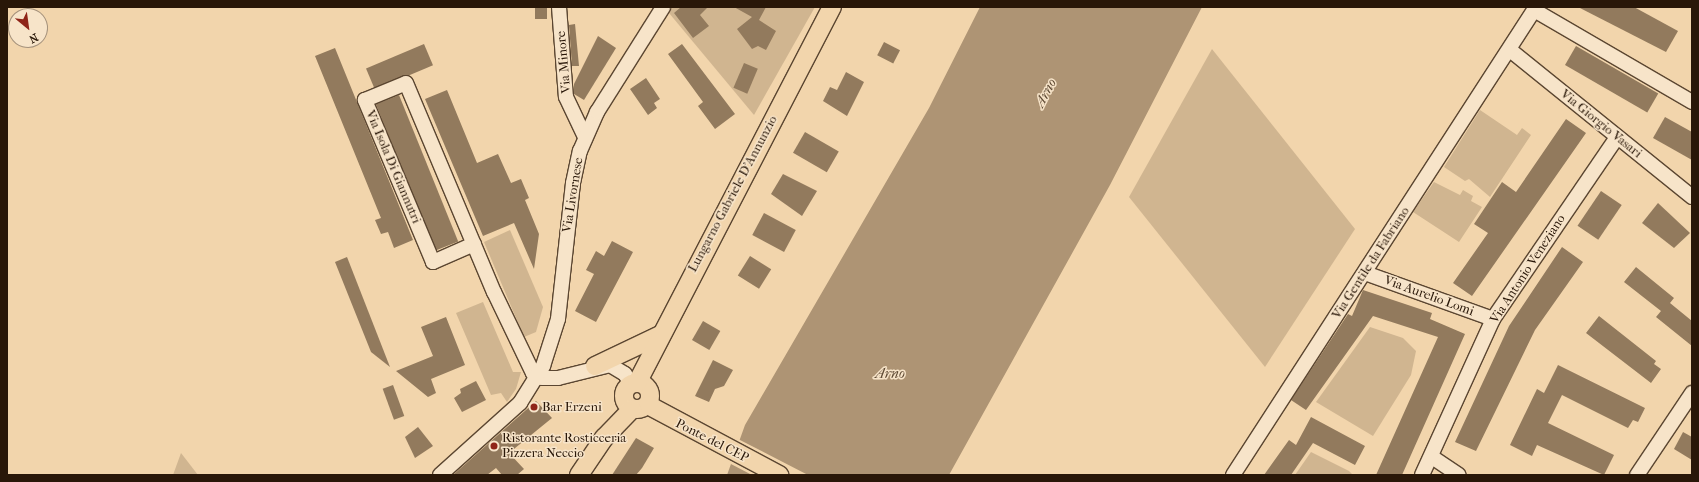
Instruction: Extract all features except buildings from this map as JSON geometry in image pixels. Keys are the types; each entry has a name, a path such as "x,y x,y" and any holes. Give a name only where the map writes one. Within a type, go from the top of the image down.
{"main road":[{"name":"Lungarno Gabriele D'Annunzio","path":"634,383 832,7"},
{"path":"595,366 660,335"},
{"path":"579,475 604,438 640,407 650,393 634,383"},
{"name":"Ponte del CEP","path":"640,407 696,433 779,475"}],"street":[{"name":"Via Minore","path":"559,7 566,97 586,137"},
{"name":"Via Livornese","path":"440,475 520,403 538,377 558,319 573,183 586,137 663,7"},
{"name":"Via Gentile da Fabriano","path":"1233,475 1510,50 1535,9"},
{"path":"1535,9 1692,102"},
{"name":"Via Giorgio Vasari","path":"1510,50 1692,197"},
{"name":"Via Isola Di Giannutri","path":"474,244 433,262 365,100 406,83 523,358 538,377"},
{"name":"Via Antonio Veneziano","path":"1422,475 1432,457 1493,319 1617,137"},
{"name":"Via Aurelio Lomi","path":"1365,273 1493,319"},
{"path":"538,377 558,378 595,366 613,365 634,383"},
{"path":"1637,475 1688,409 1692,393"},
{"path":"1432,457 1459,475"}],"shaded area":[{"path":"673,7 815,7 754,115 669,13"},
{"path":"1212,49 1355,229 1265,367 1129,197"},
{"path":"1480,110 1517,135 1522,128 1531,135 1490,197 1469,179 1465,181 1444,167"},
{"path":"1434,182 1460,195 1463,190 1473,196 1471,201 1482,207 1459,242 1413,212"},
{"path":"510,230 543,307 536,332 524,337 484,242"},
{"path":"483,302 513,372 521,372 516,389 507,402 501,393 491,395 456,313"},
{"path":"1370,327 1403,338 1416,351 1411,375 1373,436 1316,402"},
{"path":"1311,452 1349,471 1353,475 1295,475"},
{"path":"181,453 198,475 173,475"}],"water":[{"name":"Arno","path":"980,7 1202,7 1110,185 949,475 727,475 745,425 929,108"}],"pier":[{"path":"738,439 808,475 752,475 729,463"}],"place":[{"name":"Bar Erzeni","path":"534,407"},
{"name":"Ristorante Rosticceria Pizzera Neccio","path":"494,446"}]}
